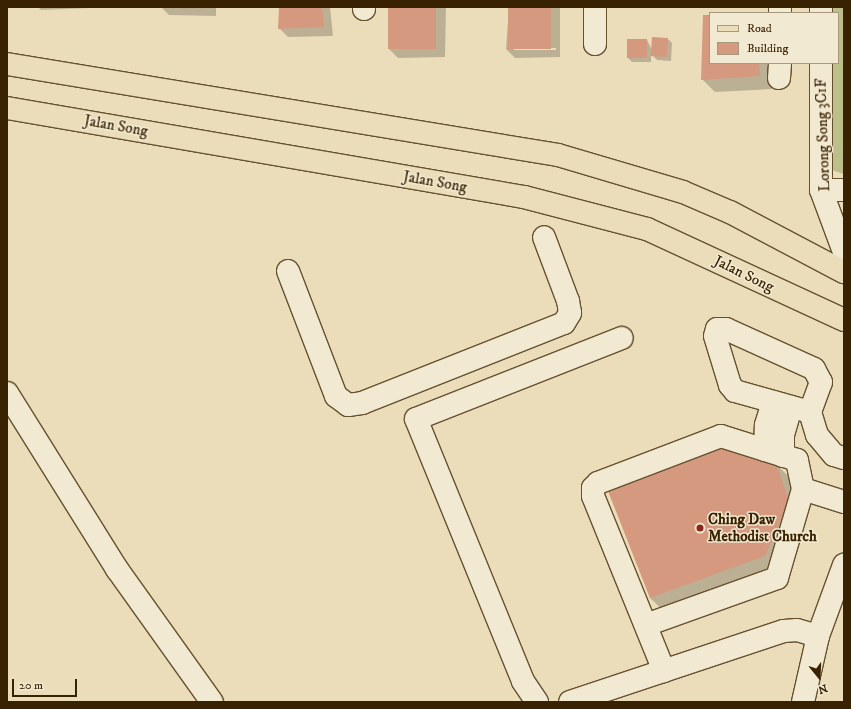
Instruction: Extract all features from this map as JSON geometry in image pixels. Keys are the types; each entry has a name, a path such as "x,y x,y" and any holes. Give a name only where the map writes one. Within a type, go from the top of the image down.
{"main road":[{"path":"7,64 558,155 683,192 730,212 844,272"},
{"name":"Jalan Song","path":"7,108 532,199 647,229 844,320"}],"street":[{"path":"595,7 595,44"},
{"name":"Lorong Song 3C1F","path":"821,64 821,190 844,252"},
{"path":"821,190 844,190"},
{"path":"288,271 336,396 348,405 362,403 404,388 564,323 570,313 568,301 544,237"},
{"path":"416,419 622,338"},
{"path":"404,388 523,681 537,702"},
{"path":"7,393 117,568 212,702"},
{"path":"774,453 783,435 792,407 834,455 844,458"},
{"path":"646,625 778,578 803,489 797,460 721,436 598,483 594,488 593,496 664,671"},
{"path":"803,489 844,502"},
{"path":"804,702 818,636 839,593 844,565"},
{"path":"570,702 784,631 797,630 818,636"}],"green space":[{"path":"829,7 844,7 843,174 832,170 828,64 839,64 839,12 829,12"}],"building":[{"path":"279,7 322,7 324,27 278,29"},
{"path":"388,7 436,7 436,49 388,49"},
{"path":"508,7 551,7 551,49 508,49"},
{"path":"703,15 709,15 709,64 759,64 760,76 701,80"},
{"path":"652,37 668,38 667,57 651,56"},
{"path":"627,39 647,39 647,58 627,58"},
{"name":"Ching Daw Methodist Church","path":"723,447 776,463 789,501 765,556 650,598 608,491"}],"place":[{"name":"Ching Daw Methodist Church","path":"700,528"}]}
